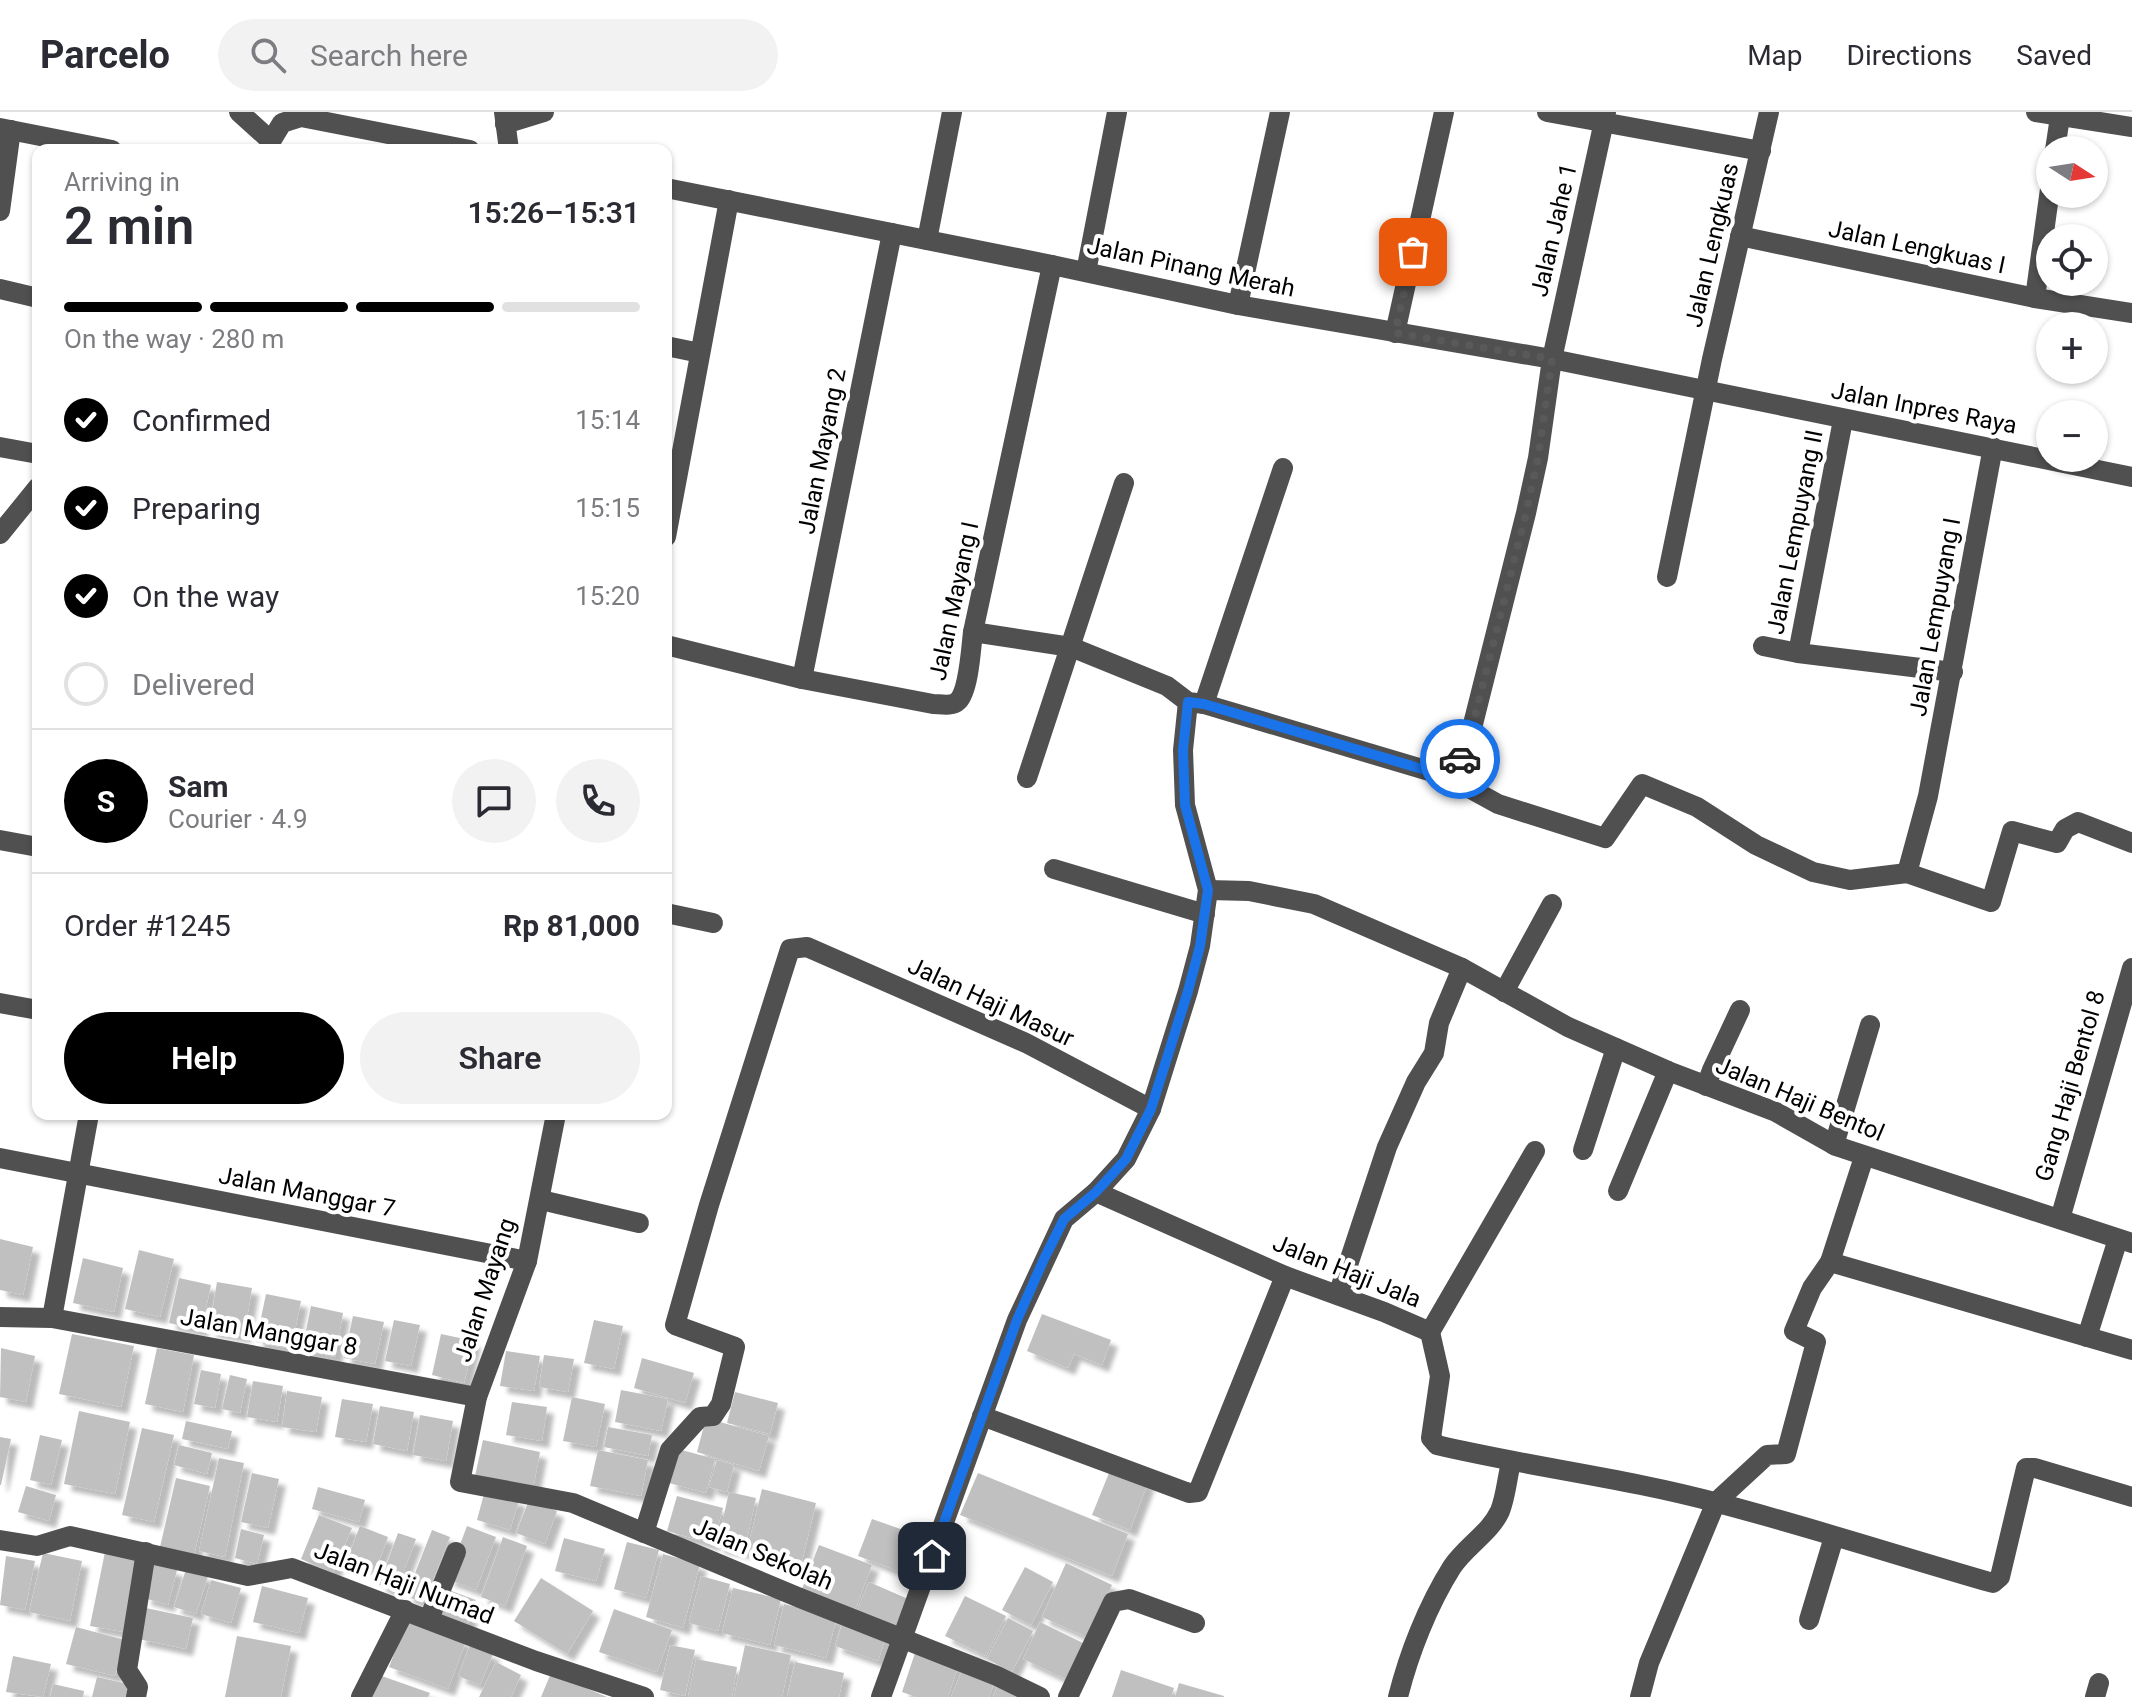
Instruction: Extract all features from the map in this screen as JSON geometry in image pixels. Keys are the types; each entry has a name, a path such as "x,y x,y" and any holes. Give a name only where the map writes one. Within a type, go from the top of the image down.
{"street":[{"path":"239,112 270,144"},
{"path":"508,144 504,118 544,112"},
{"path":"927,240 952,112"},
{"path":"1086,272 1117,112"},
{"path":"1238,305 1280,112"},
{"path":"1395,333 1444,112"},
{"path":"1547,112 1605,118 1761,151"},
{"name":"Jalan Lengkuas","path":"1667,577 1769,112"},
{"path":"2036,112 2132,127"},
{"path":"272,144 282,123 301,117 439,144"},
{"path":"2057,136 2060,117"},
{"name":"Jalan Jahe 1","path":"1449,777 1467,748 1526,513 1538,458 1552,359 1605,118"},
{"path":"0,211 6,129 82,144"},
{"name":"Jalan Pinang Merah","path":"672,189 1238,305 1706,389"},
{"path":"672,488 729,200"},
{"path":"2035,298 2047,208"},
{"name":"Jalan Mayang 2","path":"802,679 892,233"},
{"name":"Jalan Lengkuas I","path":"1740,236 2035,298 2132,313"},
{"name":"Jalan Mayang I","path":"672,646 802,679 933,704 951,705 959,700 965,686 973,632 1052,265"},
{"path":"0,289 32,297"},
{"path":"672,347 700,353"},
{"name":"Jalan Inpres Raya","path":"1706,389 1843,420 1993,447 2132,477"},
{"name":"Jalan Lempuyang II","path":"1798,653 1843,420"},
{"path":"0,447 32,453"},
{"name":"Jalan Lempuyang I","path":"1907,873 1928,796 1993,447"},
{"path":"881,1697 1017,1320 1057,1232 1064,1219 1096,1192 1126,1159 1151,1109 1200,946 1208,890 1185,805 1183,750 1196,703 1283,468"},
{"path":"1027,778 1124,483"},
{"path":"0,534 32,494"},
{"path":"973,632 1071,647 1167,686 1196,703 1449,777 1498,804 1605,838 1642,784 1697,807 1756,845 1813,872 1850,880 1907,873 1991,902 2012,831 2057,843 2065,829 2078,822 2132,843"},
{"path":"1763,646 1953,672"},
{"path":"0,840 32,846"},
{"path":"1054,869 1205,914"},
{"name":"Jalan Haji Bentol","path":"1208,890 1249,891 1314,904 1462,968 1568,1027 1668,1071 1776,1112 1834,1145 2125,1241"},
{"path":"1504,992 1552,904"},
{"path":"672,914 713,923"},
{"name":"Jalan Haji Masur","path":"644,1533 670,1450 700,1417 713,1416 721,1404 735,1347 675,1325 790,949 807,947 1026,1043 1151,1109"},
{"path":"1338,1295 1387,1147 1416,1082 1434,1053 1439,1023 1462,968"},
{"name":"Gang Haji Bentol 8","path":"2060,1219 2132,968"},
{"path":"0,1003 32,1009"},
{"path":"1706,1086 1740,1010"},
{"path":"1834,1145 1870,1025"},
{"path":"1583,1150 1616,1048"},
{"path":"1618,1191 1668,1071"},
{"path":"52,1318 88,1120"},
{"name":"Jalan Mayang","path":"460,1482 477,1397 527,1261 555,1120"},
{"path":"1430,1332 1535,1151"},
{"path":"1640,1697 1649,1663 1716,1502 1767,1455 1786,1454 1816,1342 1794,1331 1812,1288 1830,1262 1864,1157"},
{"name":"Jalan Manggar 7","path":"0,1158 527,1261"},
{"name":"Jalan Haji Jala","path":"1096,1192 1285,1276 1430,1332 1440,1376 1431,1438 1437,1445 1511,1463 1567,1471 1716,1502 1995,1582 2000,1577 2026,1468 2132,1497"},
{"path":"541,1200 639,1223"},
{"path":"2087,1337 2125,1241"},
{"path":"1830,1262 2132,1350"},
{"path":"982,1416 1189,1493 1198,1492 1285,1276"},
{"name":"Jalan Manggar 8","path":"0,1317 52,1318 477,1397"},
{"path":"1398,1697 1436,1596 1468,1546 1485,1531 1500,1511 1511,1463"},
{"name":"Jalan Sekolah","path":"460,1482 573,1503 997,1676 1040,1697"},
{"name":"Jalan Haji Numad","path":"0,1540 37,1546 70,1536 248,1576 292,1568 536,1661 644,1697"},
{"path":"1809,1620 1834,1537"},
{"path":"136,1697 138,1687 127,1670 146,1552"},
{"path":"429,1619 456,1552"},
{"path":"1068,1697 1113,1602 1129,1599 1195,1623"},
{"path":"361,1697 405,1610"}],"building":[{"path":"0,1239 33,1247 23,1295 0,1290"},
{"path":"139,1250 174,1259 160,1317 125,1309"},
{"path":"83,1258 123,1268 114,1312 73,1303"},
{"path":"179,1278 211,1285 201,1330 169,1323"},
{"path":"217,1282 252,1288 244,1336 209,1330"},
{"path":"266,1294 301,1301 291,1349 256,1342"},
{"path":"311,1306 343,1313 335,1357 302,1350"},
{"path":"1042,1314 1111,1340 1102,1365 1074,1354 1068,1368 1027,1351"},
{"path":"353,1316 384,1322 375,1364 344,1358"},
{"path":"394,1320 420,1325 411,1366 385,1361"},
{"path":"594,1320 623,1326 614,1369 584,1363"},
{"path":"72,1334 134,1346 121,1407 59,1394"},
{"path":"441,1334 474,1341 464,1383 432,1375"},
{"path":"1,1348 35,1356 26,1402 0,1397"},
{"path":"157,1348 194,1355 183,1412 145,1404"},
{"path":"506,1351 540,1356 534,1391 500,1386"},
{"path":"544,1355 574,1359 568,1392 539,1387"},
{"path":"642,1358 694,1373 685,1403 634,1388"},
{"path":"201,1370 221,1374 215,1408 194,1404"},
{"path":"230,1375 247,1379 240,1413 222,1409"},
{"path":"253,1381 283,1386 277,1422 247,1417"},
{"path":"621,1390 668,1399 661,1431 615,1422"},
{"path":"287,1391 322,1397 316,1432 282,1427"},
{"path":"735,1392 778,1403 770,1434 727,1423"},
{"path":"572,1397 605,1404 596,1447 563,1441"},
{"path":"342,1399 373,1404 366,1442 335,1437"},
{"path":"512,1402 547,1407 542,1441 506,1435"},
{"path":"380,1406 414,1412 407,1451 373,1444"},
{"path":"79,1411 130,1422 115,1494 64,1484"},
{"path":"420,1415 453,1421 446,1461 413,1455"},
{"path":"706,1418 769,1436 759,1471 697,1452"},
{"path":"186,1421 232,1431 228,1449 182,1439"},
{"path":"608,1427 652,1435 648,1456 604,1447"},
{"path":"142,1428 174,1435 154,1522 122,1515"},
{"path":"40,1435 62,1440 51,1485 30,1480"},
{"path":"0,1437 11,1439 1,1485 0,1485"},
{"path":"483,1440 540,1452 533,1489 475,1476"},
{"path":"179,1445 212,1453 207,1474 174,1465"},
{"path":"678,1449 715,1459 706,1493 669,1483"},
{"path":"598,1450 648,1460 641,1496 590,1486"},
{"path":"219,1458 244,1463 225,1557 199,1551"},
{"path":"717,1460 734,1465 727,1492 709,1487"},
{"path":"1111,1468 1148,1482 1130,1530 1092,1515"},
{"path":"252,1473 279,1479 268,1528 241,1522"},
{"path":"978,1473 1128,1534 1112,1576 960,1515"},
{"path":"176,1478 210,1486 194,1555 160,1547"},
{"path":"26,1486 56,1495 49,1521 18,1512"},
{"path":"318,1487 365,1500 359,1522 312,1509"},
{"path":"762,1489 816,1503 802,1561 748,1547"},
{"path":"485,1490 519,1500 510,1530 477,1520"},
{"path":"729,1492 756,1498 744,1552 717,1546"},
{"path":"677,1496 723,1508 713,1544 667,1531"},
{"path":"529,1500 557,1511 545,1544 516,1533"},
{"path":"319,1515 352,1528 333,1573 301,1559"},
{"path":"872,1519 923,1537 909,1575 858,1556"},
{"path":"360,1526 388,1537 375,1571 347,1559"},
{"path":"467,1526 496,1537 476,1590 447,1579"},
{"path":"241,1529 264,1535 257,1564 235,1558"},
{"path":"432,1530 450,1537 424,1603 406,1596"},
{"path":"398,1533 416,1539 396,1592 379,1585"},
{"path":"503,1537 527,1546 505,1606 481,1597"},
{"path":"564,1538 605,1549 596,1581 555,1571"},
{"path":"627,1542 659,1550 646,1598 614,1589"},
{"path":"819,1545 872,1565 853,1615 800,1594"},
{"path":"105,1552 139,1558 124,1632 90,1626"},
{"path":"43,1553 82,1561 70,1621 29,1612"},
{"path":"663,1554 700,1564 683,1628 646,1617"},
{"path":"6,1556 35,1561 25,1610 0,1605"},
{"path":"153,1563 177,1570 168,1605 144,1598"},
{"path":"1066,1563 1112,1585 1089,1638 1042,1617"},
{"path":"1025,1567 1053,1582 1031,1625 1002,1610"},
{"path":"186,1569 208,1576 196,1614 174,1607"},
{"path":"701,1576 730,1584 718,1631 689,1623"},
{"path":"541,1578 593,1611 567,1654 514,1621"},
{"path":"211,1580 241,1588 231,1623 201,1614"},
{"path":"869,1582 908,1599 893,1632 855,1615"},
{"path":"262,1586 308,1598 299,1633 253,1622"},
{"path":"733,1588 781,1599 770,1645 722,1633"},
{"path":"446,1589 476,1600 467,1626 437,1615"},
{"path":"965,1596 1006,1616 986,1656 945,1636"},
{"path":"784,1604 837,1617 826,1658 774,1645"},
{"path":"146,1608 193,1618 186,1649 138,1639"},
{"path":"614,1609 672,1630 657,1672 599,1652"},
{"path":"408,1618 466,1641 448,1689 389,1667"},
{"path":"1008,1618 1033,1631 1012,1672 987,1659"},
{"path":"843,1621 886,1636 878,1661 835,1646"},
{"path":"1040,1622 1087,1645 1070,1681 1023,1659"},
{"path":"76,1627 125,1640 115,1676 66,1664"},
{"path":"237,1636 291,1646 281,1697 225,1697"},
{"path":"470,1645 493,1654 480,1685 458,1676"},
{"path":"670,1645 695,1650 685,1696 660,1690"},
{"path":"745,1645 791,1655 782,1697 734,1697"},
{"path":"916,1650 959,1664 948,1697 916,1697 902,1692"},
{"path":"13,1656 51,1664 43,1697 6,1692"},
{"path":"696,1659 737,1667 732,1697 688,1697"},
{"path":"496,1662 521,1675 511,1697 479,1697"},
{"path":"795,1662 844,1673 839,1697 787,1697"},
{"path":"963,1668 995,1680 989,1697 951,1697"},
{"path":"1121,1670 1174,1688 1171,1697 1112,1697"},
{"path":"551,1673 607,1697 541,1697"},
{"path":"379,1675 430,1693 428,1697 371,1697"},
{"path":"97,1677 128,1684 126,1697 92,1697"},
{"path":"1179,1683 1224,1696 1224,1697 1175,1697"},
{"path":"53,1684 84,1691 83,1697 50,1697"},
{"path":"997,1687 1022,1697 993,1697"}],"way so far":[{"path":"1413,252 1395,333 1552,359 1538,458 1526,513 1467,748 1460,759"}],"route":[{"path":"932,1556 1017,1320 1044,1259 1064,1219 1096,1192 1126,1159 1151,1109 1188,991 1200,946 1208,890 1185,805 1183,750 1188,702 1204,704 1449,777 1460,759"}]}
